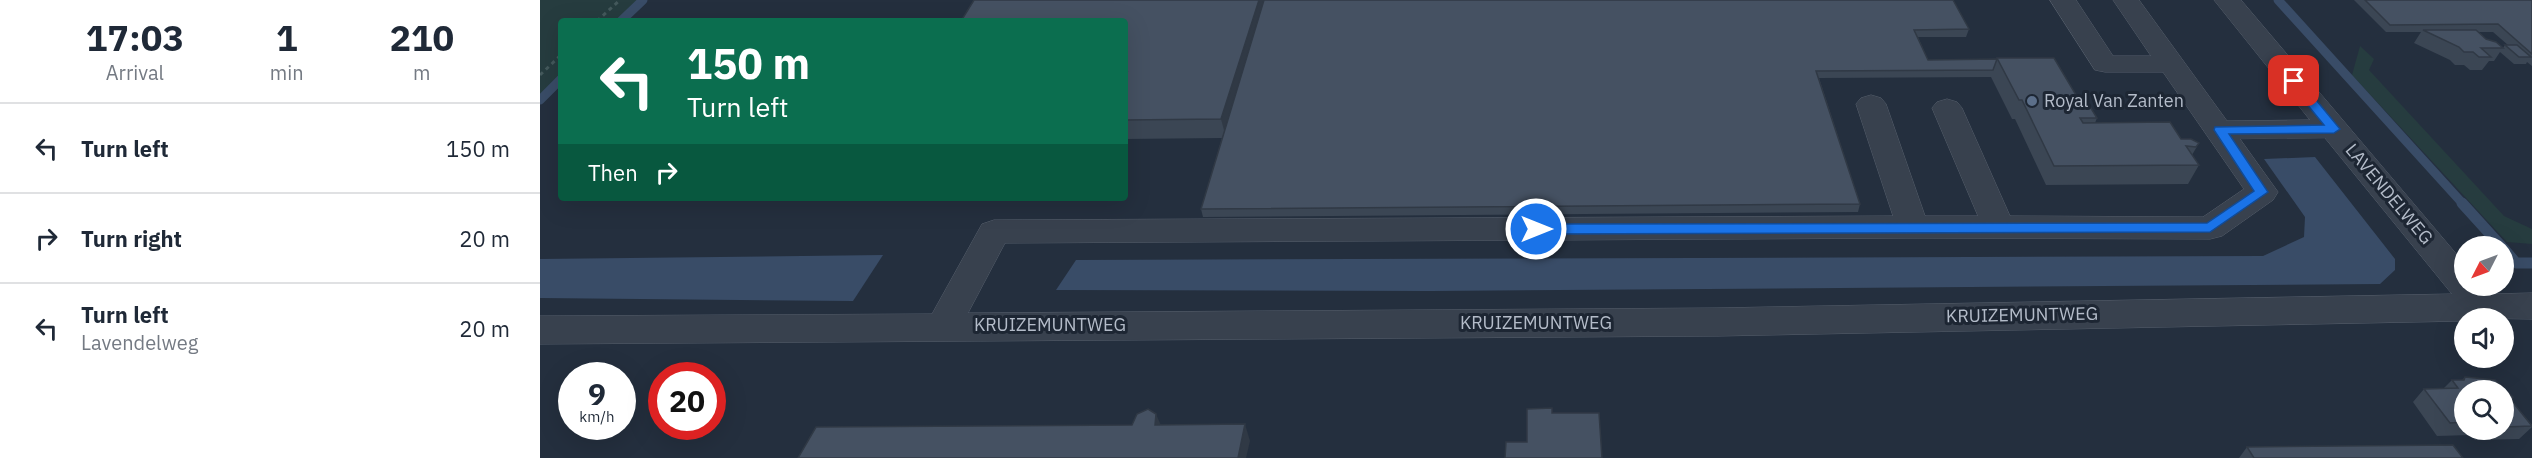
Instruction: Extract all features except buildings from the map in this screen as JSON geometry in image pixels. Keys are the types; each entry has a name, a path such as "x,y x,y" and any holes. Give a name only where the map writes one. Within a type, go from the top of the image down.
{"street":[{"path":"2062,0 2105,63 2174,64"},
{"path":"943,326 994,232 1913,227 2210,228 2262,192 2174,64 2126,0"},
{"name":"LAVENDELWEG","path":"2227,0 2481,306"},
{"path":"1871,105 1913,227"},
{"path":"1947,108 1999,227"},
{"path":"2220,130 2334,129"},
{"name":"KRUIZEMUNTWEG","path":"540,330 1719,322 2532,306"}],"path":[{"path":"600,18 620,0"},
{"path":"540,75 558,58"}],"green space":[{"path":"540,0 644,0 624,18 558,18 558,80 540,97"},
{"path":"2360,46 2374,59 2369,70 2504,216 2532,229 2532,244 2514,243 2514,236 2501,236 2352,75"}],"water":[{"path":"2315,157 2395,259 2395,270 2380,284 1431,291 1056,290 1076,260 2263,256 2304,237 2305,217 2264,159"},
{"path":"883,255 853,301 540,298 540,259"}],"waterway":[{"path":"624,18 643,0"},
{"path":"2278,0 2464,205"},
{"path":"540,100 558,82"},
{"path":"2462,203 2492,236"},
{"path":"2514,261 2516,263 2532,263"}],"place":[{"name":"Royal Van Zanten","path":"2032,101"}],"route":[{"path":"1536,229 2210,228 2262,192 2220,130 2334,129 2294,81"}]}
